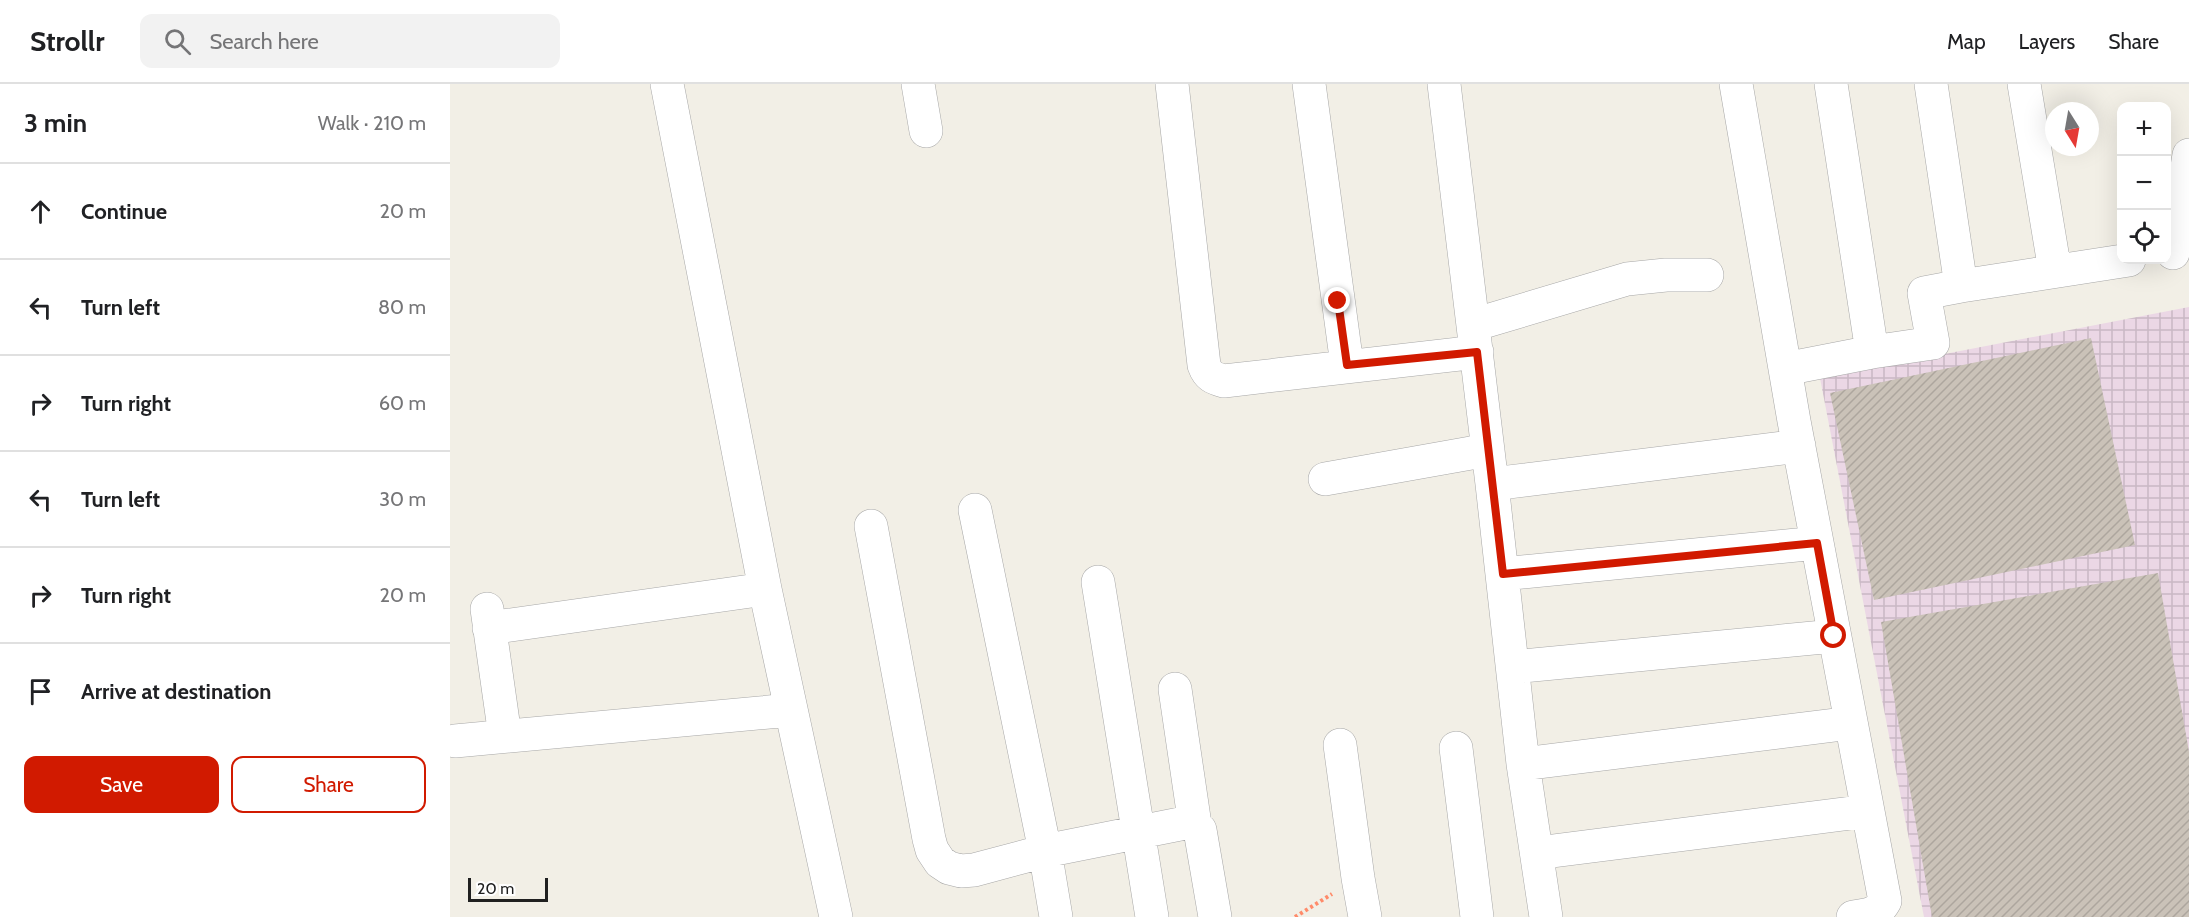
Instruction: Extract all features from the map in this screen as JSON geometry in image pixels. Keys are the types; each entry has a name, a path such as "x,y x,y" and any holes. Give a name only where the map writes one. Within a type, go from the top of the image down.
{"street":[{"path":"667,84 765,589 836,917"},
{"path":"918,84 926,131"},
{"path":"1172,84 1204,365 1207,373 1214,378 1224,381 1347,365 1475,338 1627,279 1666,275 1707,275"},
{"path":"1309,84 1347,365"},
{"path":"1444,84 1503,574 1523,764 1546,917"},
{"path":"1736,84 1799,446 1885,901 1881,910 1869,915 1853,917"},
{"path":"1831,84 1872,352"},
{"path":"1931,84 1961,286"},
{"path":"2024,84 2055,271"},
{"path":"2176,252 2189,155"},
{"path":"1785,369 1933,343 1924,293 2117,262"},
{"path":"1492,484 1799,446"},
{"path":"1325,479 1488,450"},
{"path":"975,510 1056,917"},
{"path":"871,526 932,850 940,862 949,868 961,871 974,870 1044,851 1190,822 1200,830 1215,917"},
{"path":"1503,574 1817,543"},
{"path":"1098,582 1152,917"},
{"path":"505,736 488,619 765,589"},
{"path":"1513,667 1834,636"},
{"path":"1175,689 1195,825"},
{"path":"455,741 791,710"},
{"path":"1523,764 1851,723"},
{"path":"1340,745 1365,917"},
{"path":"1456,748 1478,917"},
{"path":"1537,853 1868,811"}],"path":[{"path":"1295,917 1358,878"}],"shaded area":[{"path":"2189,307 2189,917 1924,917 1820,378"}],"building":[{"path":"2091,338 2135,545 1874,600 1830,393"},
{"path":"2158,573 2189,752 2189,917 1932,917 1881,622"}],"route":[{"path":"1338,301 1347,365 1477,352 1503,574 1817,543 1834,636"}]}
